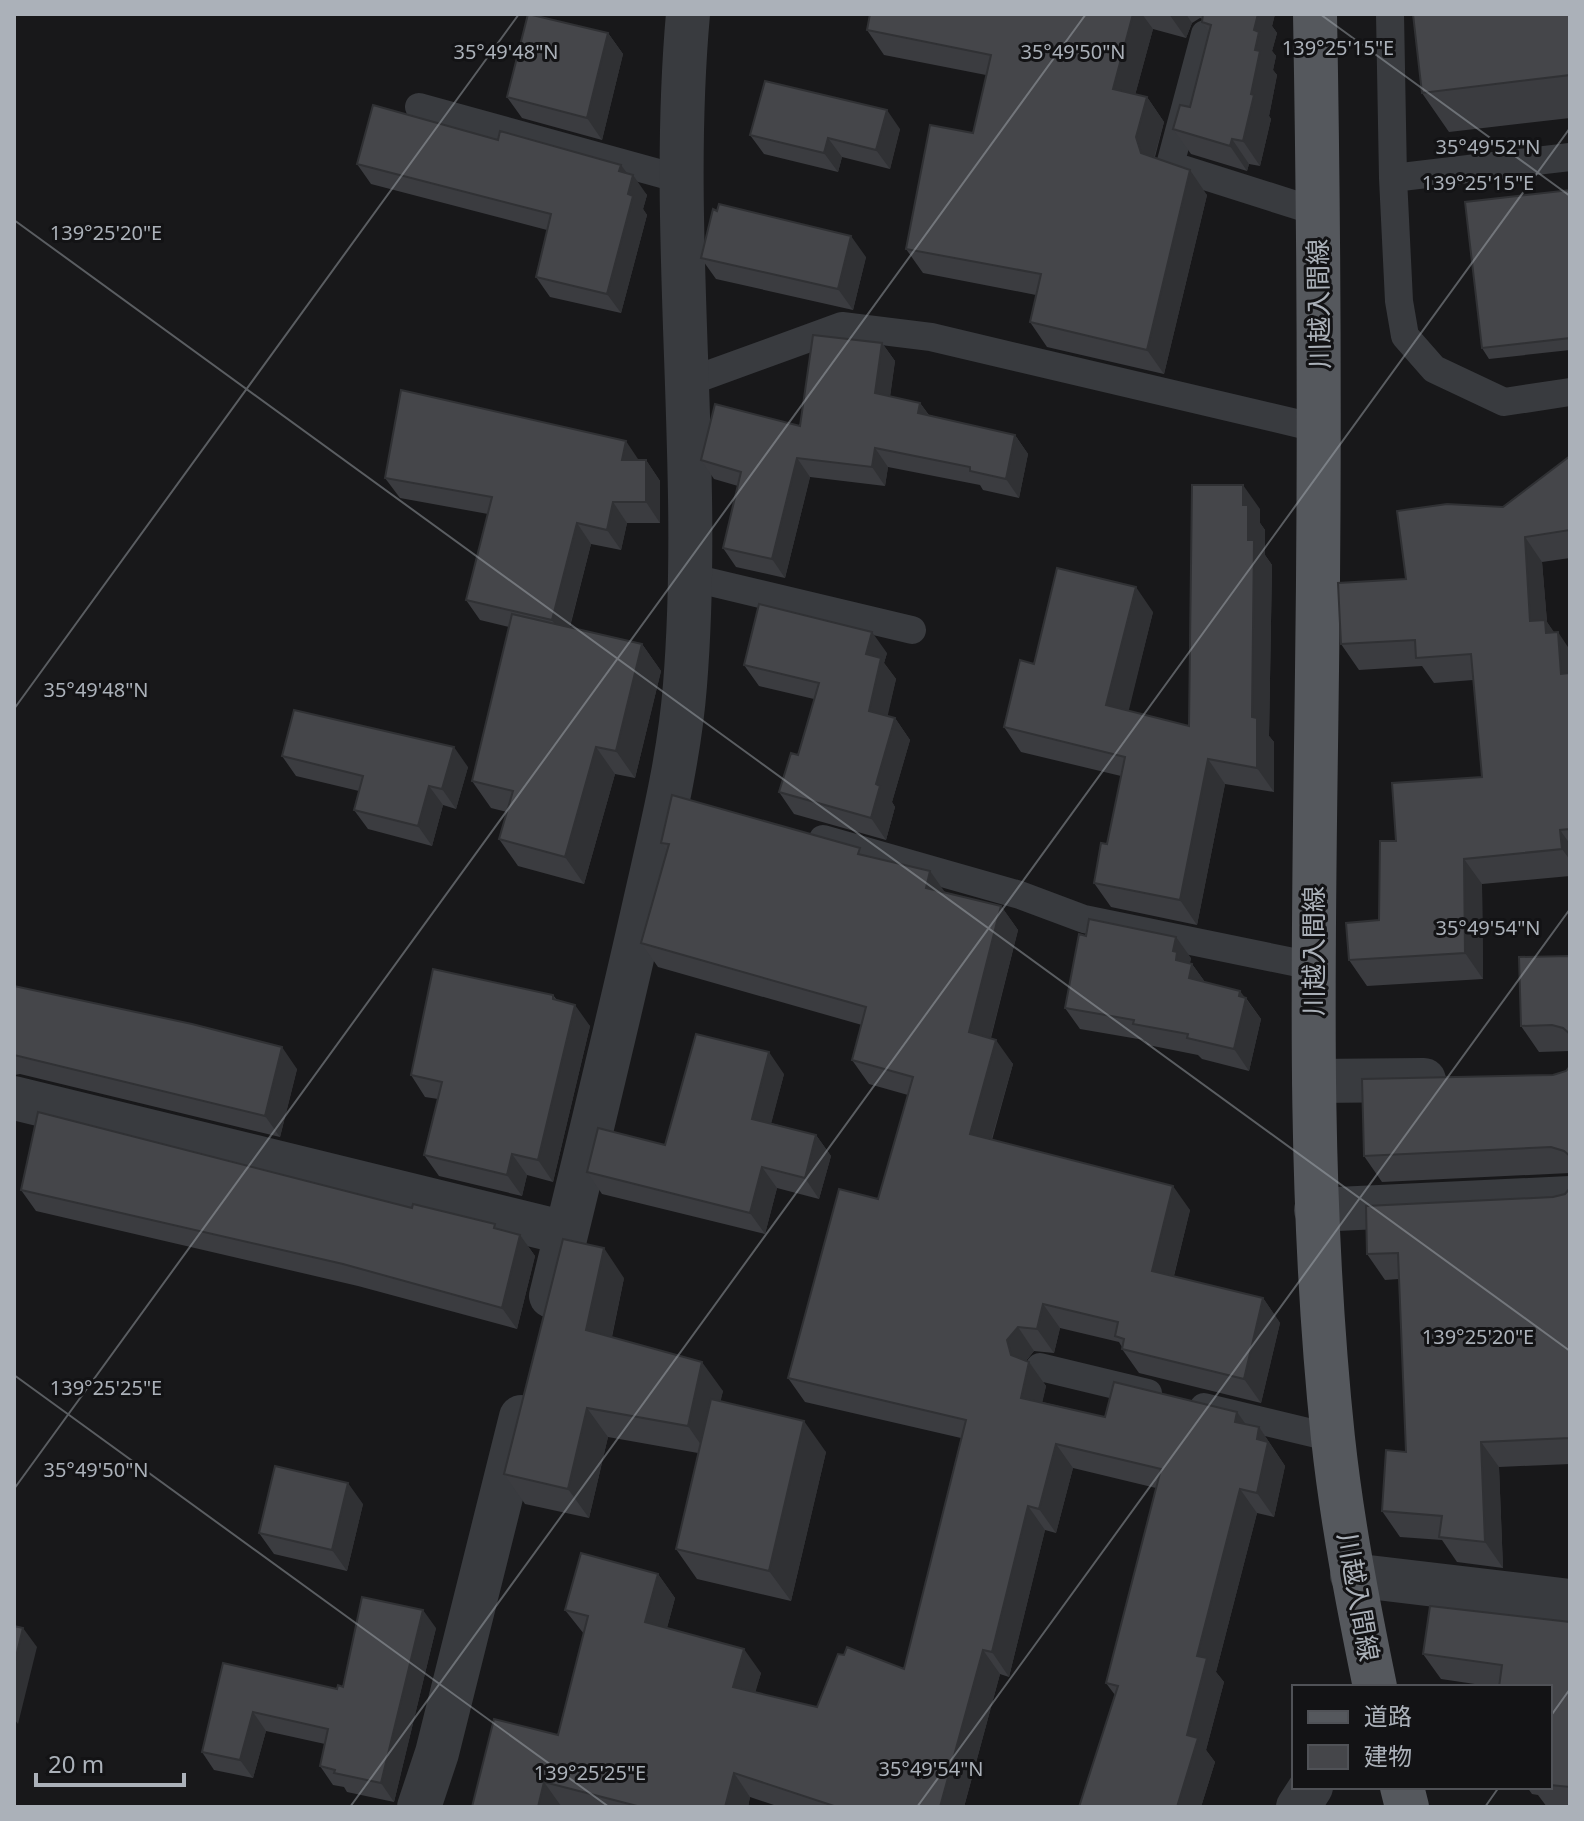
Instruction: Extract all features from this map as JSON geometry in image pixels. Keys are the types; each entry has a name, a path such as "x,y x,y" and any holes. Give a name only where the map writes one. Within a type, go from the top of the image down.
{"main road":[{"name":"川越入間線","path":"1315,14 1321,429 1313,966 1316,1210 1333,1438 1352,1575 1375,1685"}],"street":[{"path":"540,1340 566,1233 685,800 688,382 680,179 681,95 688,14"},
{"path":"1314,1081 1467,1080"},
{"path":"14,1098 566,1233"},
{"path":"1316,1210 1570,1198"},
{"path":"419,1807 437,1753 528,1385"},
{"path":"1352,1575 1570,1601"},
{"path":"1298,1807 1310,1789"}],"lane":[{"path":"1390,14 1393,178 1399,301 1405,336 1434,369 1504,402 1570,392"},
{"path":"1205,34 1170,165 1318,212"},
{"path":"419,107 680,179"},
{"path":"1393,178 1570,157"},
{"path":"688,382 842,326 931,337 1321,429"},
{"path":"689,577 912,630"},
{"path":"791,830 1020,895 1084,919 1313,966"},
{"path":"1040,1367 1333,1438"}],"building":[{"path":"528,14 608,33 587,118 507,97"},
{"path":"870,14 1133,14 1113,89 1147,97 1136,137 1141,153 1190,170 1147,350 1030,322 1041,274 906,249 930,125 973,133 991,55 867,30"},
{"path":"1203,14 1258,14 1254,30 1259,32 1255,50 1260,51 1251,94 1254,95 1243,141 1232,139 1230,146 1173,129 1180,105 1190,107 1211,25 1202,22"},
{"path":"1413,14 1570,14 1570,75 1422,93"},
{"path":"765,81 887,110 876,150 828,138 824,153 750,135"},
{"path":"373,105 498,140 500,131 621,165 619,171 633,175 628,194 633,196 607,294 536,277 551,214 357,164"},
{"path":"1570,190 1570,338 1482,348 1465,202"},
{"path":"719,204 851,236 838,289 701,258 713,209 717,211"},
{"path":"813,335 882,343 875,393 920,403 918,413 1015,435 1006,479 970,471 970,467 875,448 872,467 797,458 772,559 723,548 741,472 701,460 715,404 800,426"},
{"path":"401,390 626,441 622,460 646,460 646,502 613,502 607,530 577,523 552,620 466,600 492,497 385,478"},
{"path":"1570,456 1570,530 1525,537 1530,621 1545,620 1546,633 1558,632 1561,674 1570,673 1570,829 1560,830 1562,849 1464,859 1465,953 1349,960 1346,923 1379,920 1380,841 1396,841 1392,783 1482,777 1471,654 1416,658 1415,640 1341,644 1338,583 1406,579 1397,511 1447,504 1503,507"},
{"path":"1192,485 1243,485 1243,505 1248,505 1248,540 1254,540 1252,717 1257,718 1257,768 1208,759 1180,900 1094,883 1101,843 1107,844 1125,757 1004,727 1020,660 1034,664 1057,568 1136,587 1106,705 1189,726"},
{"path":"759,604 872,632 866,654 881,658 869,711 895,718 876,784 880,786 871,818 779,792 791,753 798,755 819,683 744,665"},
{"path":"512,614 642,644 616,751 596,747 565,857 499,839 513,791 472,781"},
{"path":"294,710 454,747 442,789 429,786 418,826 354,810 363,776 282,756"},
{"path":"672,795 860,848 858,854 930,871 926,888 1001,906 969,1032 996,1040 970,1134 1173,1186 1152,1271 1263,1298 1244,1379 1122,1349 1124,1339 1115,1336 1118,1322 1043,1304 1037,1329 1018,1327 1007,1340 1011,1355 1029,1362 1021,1398 1105,1417 1114,1382 1237,1412 1235,1422 1259,1427 1257,1439 1268,1442 1257,1493 1240,1489 1197,1656 1207,1658 1187,1735 1198,1738 1177,1807 1079,1807 1118,1686 1106,1683 1161,1469 1056,1444 1039,1509 1028,1506 992,1652 983,1650 940,1807 837,1807 734,1773 725,1807 641,1807 544,1782 538,1807 472,1807 494,1719 558,1735 588,1616 565,1610 581,1553 658,1574 645,1622 744,1649 733,1687 817,1707 838,1654 844,1655 847,1647 904,1669 966,1420 788,1378 839,1189 878,1199 913,1077 852,1060 866,1007 641,943 669,844 661,843"},
{"path":"1089,919 1176,937 1173,951 1177,952 1176,960 1192,964 1189,978 1240,991 1239,996 1246,998 1234,1049 1187,1038 1188,1034 1133,1024 1134,1020 1065,1008 1079,934 1086,936"},
{"path":"1570,956 1570,1034 1552,1025 1521,1026 1519,957"},
{"path":"433,969 553,995 553,999 575,1005 538,1160 512,1154 507,1175 424,1155 442,1082 411,1075"},
{"path":"14,986 192,1024 282,1047 265,1116 14,1055"},
{"path":"696,1034 769,1052 752,1119 816,1135 805,1178 762,1167 750,1213 587,1172 598,1128 665,1145"},
{"path":"1570,1066 1570,1156 1551,1147 1364,1156 1362,1079 1553,1075 1566,1071"},
{"path":"38,1112 412,1208 413,1204 495,1224 494,1228 520,1235 502,1308 343,1264 21,1190"},
{"path":"1570,1188 1570,1438 1481,1442 1485,1542 1439,1537 1442,1516 1382,1511 1386,1450 1406,1452 1398,1253 1367,1254 1366,1206 1553,1197 1565,1194"},
{"path":"563,1239 604,1248 586,1330 702,1362 688,1426 587,1408 568,1489 504,1474"},
{"path":"711,1399 804,1421 769,1571 676,1549"},
{"path":"275,1466 348,1483 332,1550 259,1533"},
{"path":"362,1597 423,1610 381,1783 334,1773 335,1770 320,1766 328,1729 253,1712 240,1760 202,1752 223,1663 337,1689 338,1685 343,1687"},
{"path":"1430,1606 1570,1622 1570,1787 1552,1785 1552,1685 1499,1685 1502,1665 1423,1654"},
{"path":"14,1626 23,1628 14,1665"}]}
